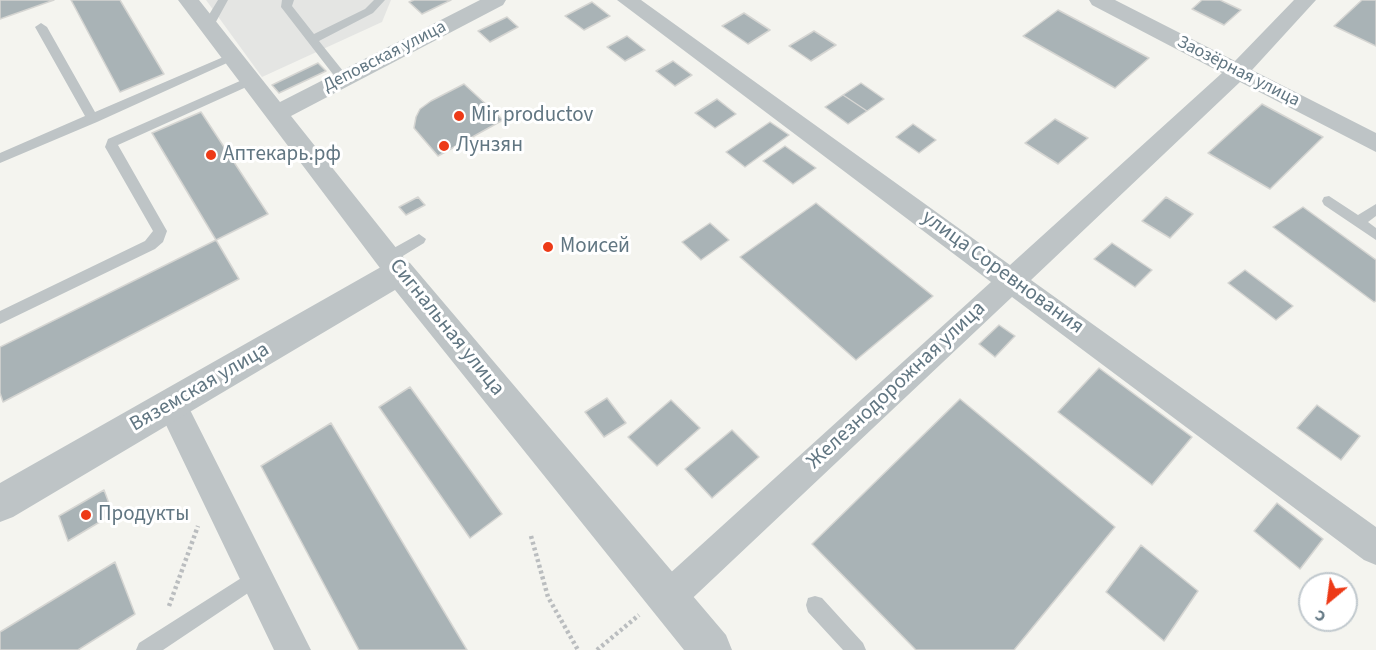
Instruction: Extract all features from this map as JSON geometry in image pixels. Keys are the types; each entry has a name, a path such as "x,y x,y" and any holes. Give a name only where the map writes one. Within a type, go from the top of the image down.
{"street":[{"name":"Сигнальная улица","path":"188,0 655,606 711,650"},
{"name":"Деповская улица","path":"275,114 496,0"},
{"name":"улица Соревнования","path":"627,0 1376,548"},
{"name":"Заозёрная улица","path":"1099,0 1376,144"},
{"name":"Железнодорожная улица","path":"655,606 1238,71 1306,0"},
{"name":"Вяземская улица","path":"0,504 171,404 394,265"},
{"path":"171,404 293,650"}],"lane":[{"path":"208,26 223,0"},
{"path":"289,0 286,2 286,7 343,79"},
{"path":"311,40 369,11 380,0"},
{"path":"41,27 93,119"},
{"path":"0,158 232,58"},
{"path":"0,318 158,238 160,231 111,147 112,142 249,81"},
{"path":"1329,201 1376,235"},
{"path":"1358,222 1376,209"},
{"path":"394,265 419,239"},
{"path":"150,647 257,577"},
{"path":"815,604 856,650"}],"path":[{"path":"150,647 212,489"},
{"path":"531,536 548,597 578,650"},
{"path":"597,650 655,606"}],"shaded area":[{"path":"206,0 391,0 382,22 262,77"}],"building":[{"path":"0,0 54,0 0,19"},
{"path":"71,0 120,0 164,74 120,92"},
{"path":"451,0 422,14 409,2"},
{"path":"1202,0 1220,0 1241,10 1224,25 1192,9"},
{"path":"1362,0 1376,0 1376,46 1334,26"},
{"path":"592,2 610,16 584,30 565,16"},
{"path":"1058,10 1149,58 1115,88 1023,36"},
{"path":"744,13 770,30 748,44 722,26"},
{"path":"507,17 518,27 490,42 478,31"},
{"path":"814,31 836,45 811,61 789,46"},
{"path":"627,36 645,50 625,61 607,47"},
{"path":"673,61 692,75 675,86 656,71"},
{"path":"318,63 326,71 279,93 272,85"},
{"path":"861,83 884,99 867,111 843,95"},
{"path":"464,84 503,120 438,156 414,128 416,117 420,109 431,101"},
{"path":"843,95 867,111 848,124 825,107"},
{"path":"717,99 736,114 715,128 695,113"},
{"path":"1262,104 1323,137 1270,189 1208,153"},
{"path":"201,112 268,214 216,240 152,133"},
{"path":"1055,119 1088,138 1058,164 1025,143"},
{"path":"770,122 789,135 745,167 726,152"},
{"path":"913,124 936,140 919,153 896,137"},
{"path":"785,146 816,168 793,184 763,161"},
{"path":"418,197 425,205 406,215 399,207"},
{"path":"1166,197 1193,214 1170,238 1142,221"},
{"path":"816,203 933,296 856,360 740,257"},
{"path":"1303,207 1376,260 1376,301 1374,302 1273,227"},
{"path":"710,223 729,240 701,260 682,242"},
{"path":"216,240 239,279 3,402 0,393 0,347"},
{"path":"1112,243 1152,270 1135,287 1094,259"},
{"path":"1245,270 1293,306 1276,320 1228,283"},
{"path":"999,325 1015,336 995,357 979,344"},
{"path":"1099,368 1192,437 1152,485 1058,412"},
{"path":"410,387 502,514 470,538 379,407"},
{"path":"607,398 626,423 604,437 585,412"},
{"path":"960,399 1115,527 1014,650 916,650 812,544"},
{"path":"671,400 700,428 657,466 628,437"},
{"path":"1317,405 1360,436 1341,460 1297,428"},
{"path":"331,423 467,650 359,650 261,466"},
{"path":"732,430 759,457 712,498 685,469"},
{"name":"Продукты","path":"104,490 113,514 68,541 59,516"},
{"path":"1277,503 1323,539 1300,569 1254,531"},
{"path":"1141,545 1198,591 1164,641 1106,592"},
{"path":"115,562 135,614 78,650 0,650 0,632"}],"place":[{"name":"Mir productov","path":"459,116"},
{"name":"Лунзян","path":"444,146"},
{"name":"Аптекарь.рф","path":"211,155"},
{"name":"Моисей","path":"548,247"},
{"name":"Продукты","path":"86,515"}]}
